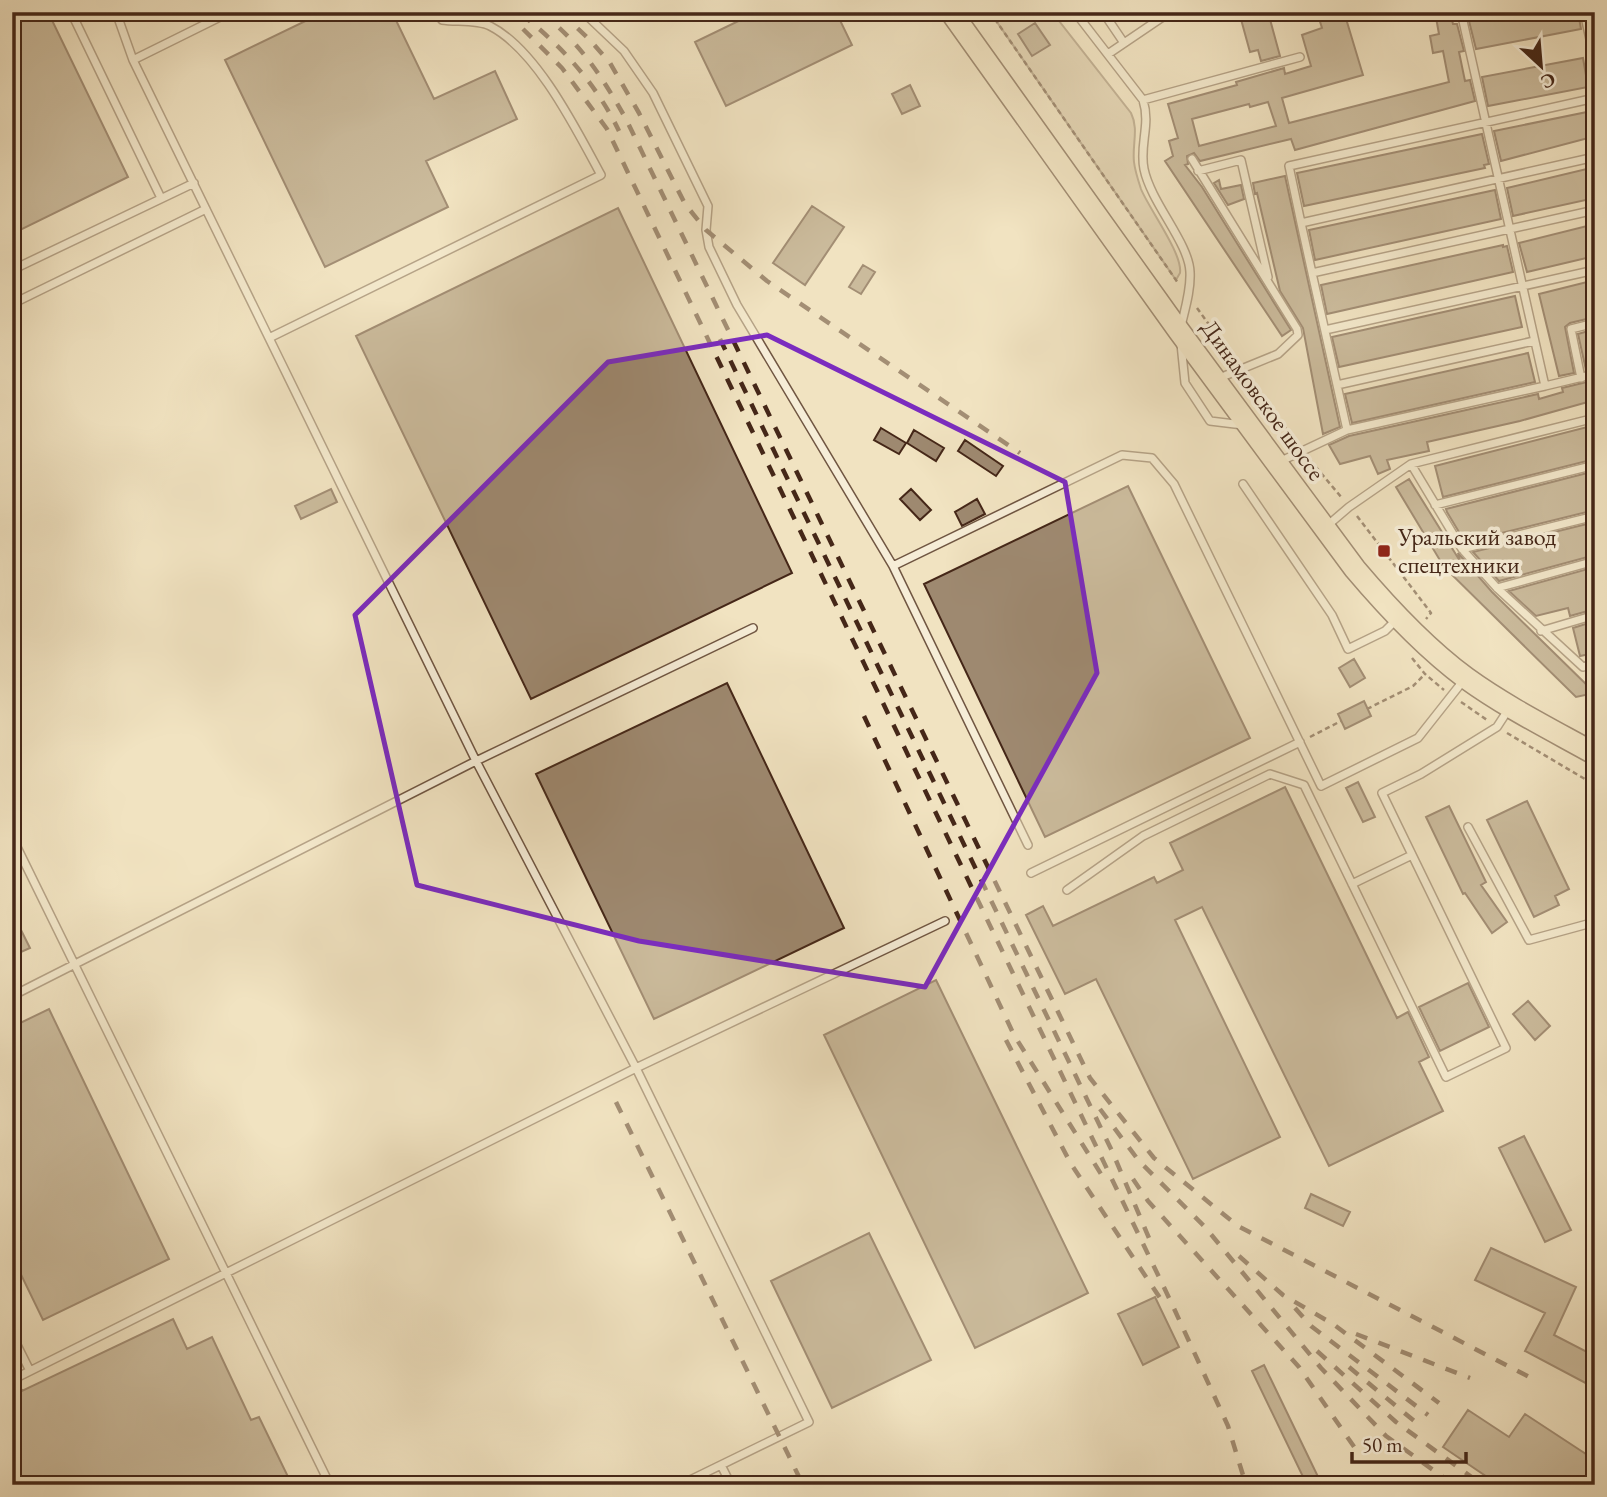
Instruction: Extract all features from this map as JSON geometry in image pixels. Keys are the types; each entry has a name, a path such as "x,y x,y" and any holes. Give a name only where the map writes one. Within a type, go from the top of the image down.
{"main road":[{"name":"Динамовское шоссе","path":"951,12 1180,331 1324,527 1383,602 1465,677 1595,754"}],"lane":[{"path":"71,12 161,198"},
{"path":"117,12 133,60 476,761 636,1068 809,1422 680,1485"},
{"path":"133,60 230,12"},
{"path":"269,338 601,175 571,120 524,52 489,25 442,20 437,12"},
{"path":"583,12 624,51 653,93 708,206 706,230 709,247 737,305 893,566 1028,845"},
{"path":"1075,12 1143,100 1147,120 1142,150 1144,168 1150,189 1186,255 1191,271 1180,331 1185,383 1210,421 1250,426"},
{"path":"1103,12 1124,43"},
{"path":"1108,54 1170,12"},
{"path":"1461,12 1545,386"},
{"path":"1584,12 1595,62"},
{"path":"1143,100 1300,57"},
{"path":"1347,430 1289,166 1595,98"},
{"path":"1301,223 1595,157"},
{"path":"1192,159 1297,329 1298,335 1278,354 1216,379"},
{"path":"1198,171 1241,160 1269,285"},
{"path":"12,270 194,183"},
{"path":"12,304 206,209"},
{"path":"1312,273 1595,210"},
{"path":"1325,330 1595,270"},
{"path":"1581,378 1571,329 1595,323"},
{"path":"1337,385 1534,341"},
{"path":"1277,463 1347,430 1595,374"},
{"path":"1324,527 1411,464 1595,418"},
{"path":"893,566 1122,455 1152,458 1174,484 1321,786 1418,738 1465,677"},
{"path":"1411,464 1462,549 1497,588 1583,667 1595,664"},
{"path":"1435,505 1595,464"},
{"path":"1243,484 1332,615 1348,649 1406,624"},
{"path":"1462,549 1595,516"},
{"path":"1497,588 1595,561"},
{"path":"1541,631 1595,615"},
{"path":"12,996 476,761 753,628"},
{"path":"1066,890 1143,836 1270,774 1304,785 1446,1077 1506,1048 1382,793 1421,774 1497,727 1510,706"},
{"path":"1031,873 1300,742"},
{"path":"1468,827 1529,940 1595,922"},
{"path":"12,837 330,1485"},
{"path":"1352,884 1412,855"},
{"path":"12,1380 636,1068 945,921"},
{"path":"12,1335 30,1371"},
{"path":"721,1465 731,1485"}],"path":[{"path":"990,12 1175,280 1304,452 1375,537 1392,564 1431,613 1406,624"},
{"path":"1409,655 1424,674 1451,696 1497,727 1595,785"},
{"path":"1367,709 1413,686 1424,674"},
{"path":"1300,742 1341,722"}],"highlighted area":[{"path":"767,335 1065,482 1097,673 925,987 639,941 417,885 355,615 608,362"}],"shaded area":[{"path":"990,12 1052,12 1131,113 1135,125 1134,165 1145,198 1165,231 1180,265 1176,280"}],"building":[{"path":"12,12 48,12 128,177 12,234"},
{"path":"324,12 392,12 434,99 495,71 517,119 426,161 448,207 325,267 225,60"},
{"path":"757,12 836,12 852,45 726,106 695,42"},
{"path":"1239,12 1268,12 1280,56 1261,61 1258,50 1250,52"},
{"path":"1317,12 1344,12 1363,75 1282,98 1289,123 1449,82 1443,51 1433,53 1430,36 1439,34 1435,12 1450,12 1453,24 1457,24 1464,51 1459,52 1465,81 1470,80 1475,101 1295,150 1291,139 1200,161 1194,153 1187,156 1188,164 1185,165 1202,187 1291,330 1282,336 1165,161 1173,156 1169,141 1178,138 1168,104 1237,85 1236,82 1284,68 1285,74 1311,66 1302,35 1322,28","holes":["1268,102 1276,126 1199,146 1192,119 1249,104 1250,107"]},
{"path":"1517,12 1578,12 1581,29 1476,49 1469,21"},
{"path":"1035,23 1050,45 1032,56 1018,34"},
{"path":"1583,58 1588,87 1488,106 1482,77"},
{"path":"910,85 920,106 902,114 892,94"},
{"path":"1587,112 1592,137 1501,161 1494,131"},
{"path":"1482,134 1489,164 1484,165 1485,168 1304,206 1297,173"},
{"path":"1595,167 1595,198 1513,216 1507,188"},
{"path":"1285,176 1340,427 1323,434 1303,328 1280,291 1253,183"},
{"path":"1219,180 1221,189 1241,185 1244,199 1228,205 1214,183"},
{"path":"1495,190 1501,219 1315,260 1309,230"},
{"path":"812,206 844,227 805,285 773,263"},
{"path":"618,208 792,573 531,699 356,336"},
{"path":"1595,224 1595,256 1527,272 1519,243"},
{"path":"1507,246 1513,272 1327,314 1321,285"},
{"path":"863,265 875,272 861,294 849,287"},
{"path":"1595,280 1595,317 1570,323 1565,327 1574,373 1559,376 1539,294"},
{"path":"1515,296 1522,327 1339,367 1332,337"},
{"path":"1595,329 1595,368 1586,370 1578,334"},
{"path":"1528,353 1535,382 1352,423 1345,394"},
{"path":"1595,380 1595,400 1520,421 1427,442 1429,451 1387,460 1390,469 1378,474 1370,456 1340,464 1329,445 1349,436 1538,394 1539,399 1563,392 1562,388"},
{"path":"1595,425 1595,459 1443,497 1435,466"},
{"path":"881,428 906,443 899,454 874,440"},
{"path":"914,430 944,448 936,461 907,443"},
{"path":"965,440 1003,466 996,476 958,451"},
{"path":"1595,471 1595,510 1465,542 1446,509"},
{"path":"1409,479 1460,561 1458,553 1492,592 1595,693 1576,697 1444,567 1396,487"},
{"path":"1128,486 1250,738 1045,837 924,584"},
{"path":"331,489 337,502 301,519 295,506"},
{"path":"911,489 931,510 920,520 900,499"},
{"path":"977,499 985,514 962,526 955,512"},
{"path":"1595,522 1595,555 1499,581 1473,552"},
{"path":"1595,567 1595,609 1570,616 1568,608 1536,616 1509,591"},
{"path":"1595,621 1595,653 1580,656 1573,628"},
{"path":"1354,659 1365,678 1350,687 1339,668"},
{"path":"727,683 844,928 654,1019 536,774"},
{"path":"1364,701 1371,716 1345,729 1338,714"},
{"path":"1358,782 1375,817 1363,822 1346,788"},
{"path":"1285,787 1397,1018 1408,1012 1429,1057 1419,1062 1443,1111 1329,1166 1202,907 1175,920 1280,1137 1193,1179 1096,979 1065,994 1026,915 1043,906 1053,926 1154,877 1157,883 1183,870 1170,843"},
{"path":"1527,801 1569,889 1555,896 1559,905 1534,917 1487,820"},
{"path":"1449,806 1486,882 1481,885 1507,922 1492,933 1465,893 1463,894 1426,817"},
{"path":"12,912 30,948 12,956"},
{"path":"936,980 1088,1293 975,1348 824,1035"},
{"path":"1468,983 1489,1027 1440,1051 1419,1007"},
{"path":"1528,1001 1550,1026 1535,1040 1513,1014"},
{"path":"49,1009 169,1259 43,1320 12,1256 12,1027"},
{"path":"1524,1136 1571,1230 1545,1242 1499,1148"},
{"path":"1311,1194 1350,1212 1343,1226 1305,1208"},
{"path":"869,1233 931,1360 832,1408 771,1281"},
{"path":"1491,1248 1576,1287 1554,1335 1595,1356 1595,1388 1525,1351 1545,1313 1475,1280"},
{"path":"1155,1297 1179,1347 1143,1365 1118,1314"},
{"path":"173,1319 187,1349 212,1337 251,1420 259,1417 292,1485 12,1485 12,1386 19,1384 22,1391"},
{"path":"1264,1365 1322,1485 1307,1485 1252,1371"},
{"path":"1468,1410 1509,1437 1525,1414 1595,1460 1595,1485 1499,1485 1443,1447"}],"railway":[{"path":"506,12 562,68 607,129 1171,1302 1228,1426 1246,1485"},
{"path":"541,12 568,36 589,61 626,119 1090,1078 1154,1158 1238,1226 1537,1381"},
{"path":"560,12 610,63 639,113 685,204 706,230 767,281 1020,453"},
{"path":"521,14 551,39 577,67 600,98 619,131"},
{"path":"720,339 1112,1151 1152,1245"},
{"path":"864,716 1014,1035 1101,1174"},
{"path":"1006,1040 1071,1164 1160,1298"},
{"path":"616,1102 803,1485"},
{"path":"1100,1109 1139,1161 1205,1227 1321,1368 1386,1436 1454,1485"},
{"path":"1133,1179 1148,1201 1299,1367 1359,1454"},
{"path":"1239,1256 1283,1295 1333,1324 1439,1403"},
{"path":"1295,1308 1311,1326 1428,1415"},
{"path":"1356,1334 1470,1378"},
{"path":"1317,1351 1396,1422 1477,1481"},
{"path":"1349,1367 1419,1425"}],"place":[{"name":"Уральский завод спецтехники","path":"1384,551"}]}
